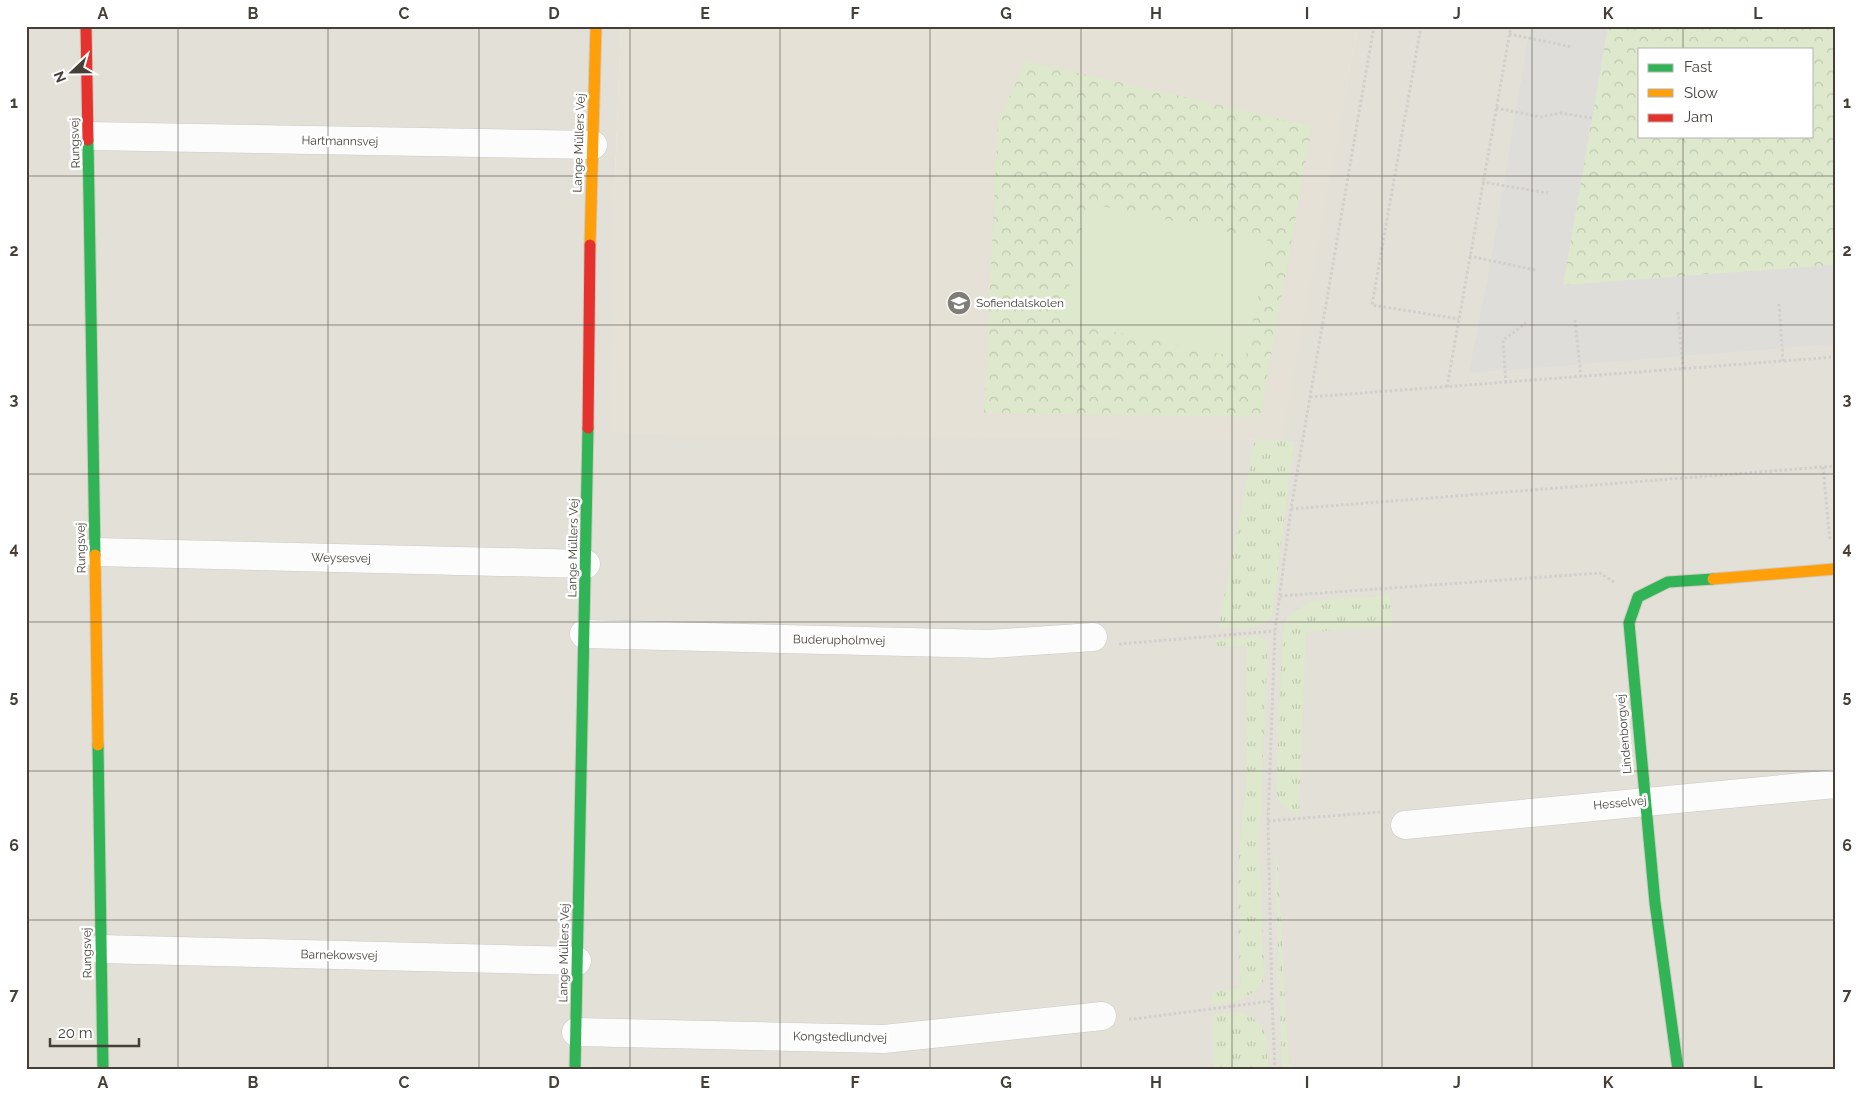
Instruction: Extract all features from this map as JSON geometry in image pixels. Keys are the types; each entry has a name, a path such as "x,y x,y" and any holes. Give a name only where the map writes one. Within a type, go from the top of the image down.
{"street":[{"name":"Rungsvej","path":"86,26 103,1070"},
{"name":"Lange Müllers Vej","path":"575,1070 596,26"},
{"name":"Hartmannsvej","path":"88,136 593,145"},
{"name":"Weysesvej","path":"95,552 586,564"},
{"path":"1638,597 1668,582 1834,569"},
{"name":"Lindenborgvej","path":"1638,597 1629,623 1643,801 1665,991 1678,1070"},
{"name":"Buderupholmvej","path":"584,634 990,644 1093,637"},
{"name":"Hesselvej","path":"1405,825 1835,784"},
{"name":"Barnekowsvej","path":"100,949 578,961"},
{"name":"Kongstedlundvej","path":"576,1032 884,1039 1102,1016"}],"path":[{"path":"1275,1070 1268,821 1276,630 1291,509 1374,26"},
{"path":"1420,26 1372,305 1459,319"},
{"path":"1447,387 1511,26"},
{"path":"1510,34 1572,47"},
{"path":"1496,108 1540,117 1562,113 1592,118"},
{"path":"1482,182 1548,193"},
{"path":"1469,256 1535,270"},
{"path":"1779,304 1783,361"},
{"path":"1678,312 1683,369"},
{"path":"1575,320 1581,377"},
{"path":"1506,383 1503,340 1526,324"},
{"path":"1310,397 1835,358"},
{"path":"1823,466 1834,569"},
{"path":"1291,509 1835,466"},
{"path":"1280,596 1600,573 1638,597"},
{"path":"1093,637 1116,644 1276,630"},
{"path":"1268,821 1385,812 1405,825"},
{"path":"1102,1016 1134,1019 1272,1000"}],"shaded area":[{"path":"26,26 621,26 614,202 1247,440 1280,440 1358,26 1835,26 1835,1070 26,1070"},
{"name":"Sofiendalskolen","path":"621,26 1358,26 1281,440 704,436 610,433 614,202"},
{"path":"1530,26 1608,26 1563,285 1835,265 1835,344 1469,373 1491,261"}],"green space":[{"path":"1608,26 1835,26 1835,265 1563,285"},
{"path":"1026,61 1312,126 1260,417 984,413 998,121"},
{"path":"1087,203 1270,241 1245,359 1062,321"},
{"path":"1255,440 1294,441 1272,616 1267,621 1254,626 1218,628"},
{"path":"1390,595 1392,626 1306,632 1299,814 1290,811 1281,803 1276,791 1285,618 1311,601"},
{"path":"1260,636 1268,642 1259,843 1263,984 1239,1000 1212,1005 1212,992 1241,988 1238,887 1240,836 1247,786 1247,646 1215,647 1216,640"},
{"path":"1275,856 1277,856 1279,883 1290,1070 1282,1070"},
{"path":"1240,1012 1250,1016 1262,1027 1267,1042 1269,1070 1214,1070 1212,1015"}],"traffic: fast":[{"path":"88,140 95,555"},
{"path":"575,1070 588,428"},
{"path":"1678,1070 1655,903 1629,623 1638,597 1668,582 1713,579"},
{"path":"98,745 103,1070"}],"traffic: slow":[{"path":"590,245 596,26"},
{"path":"95,555 98,745"},
{"path":"1713,579 1835,569"}],"traffic: jam":[{"path":"86,26 88,140"},
{"path":"588,428 590,245"}],"place":[{"name":"Sofiendalskolen","path":"959,303"}]}
